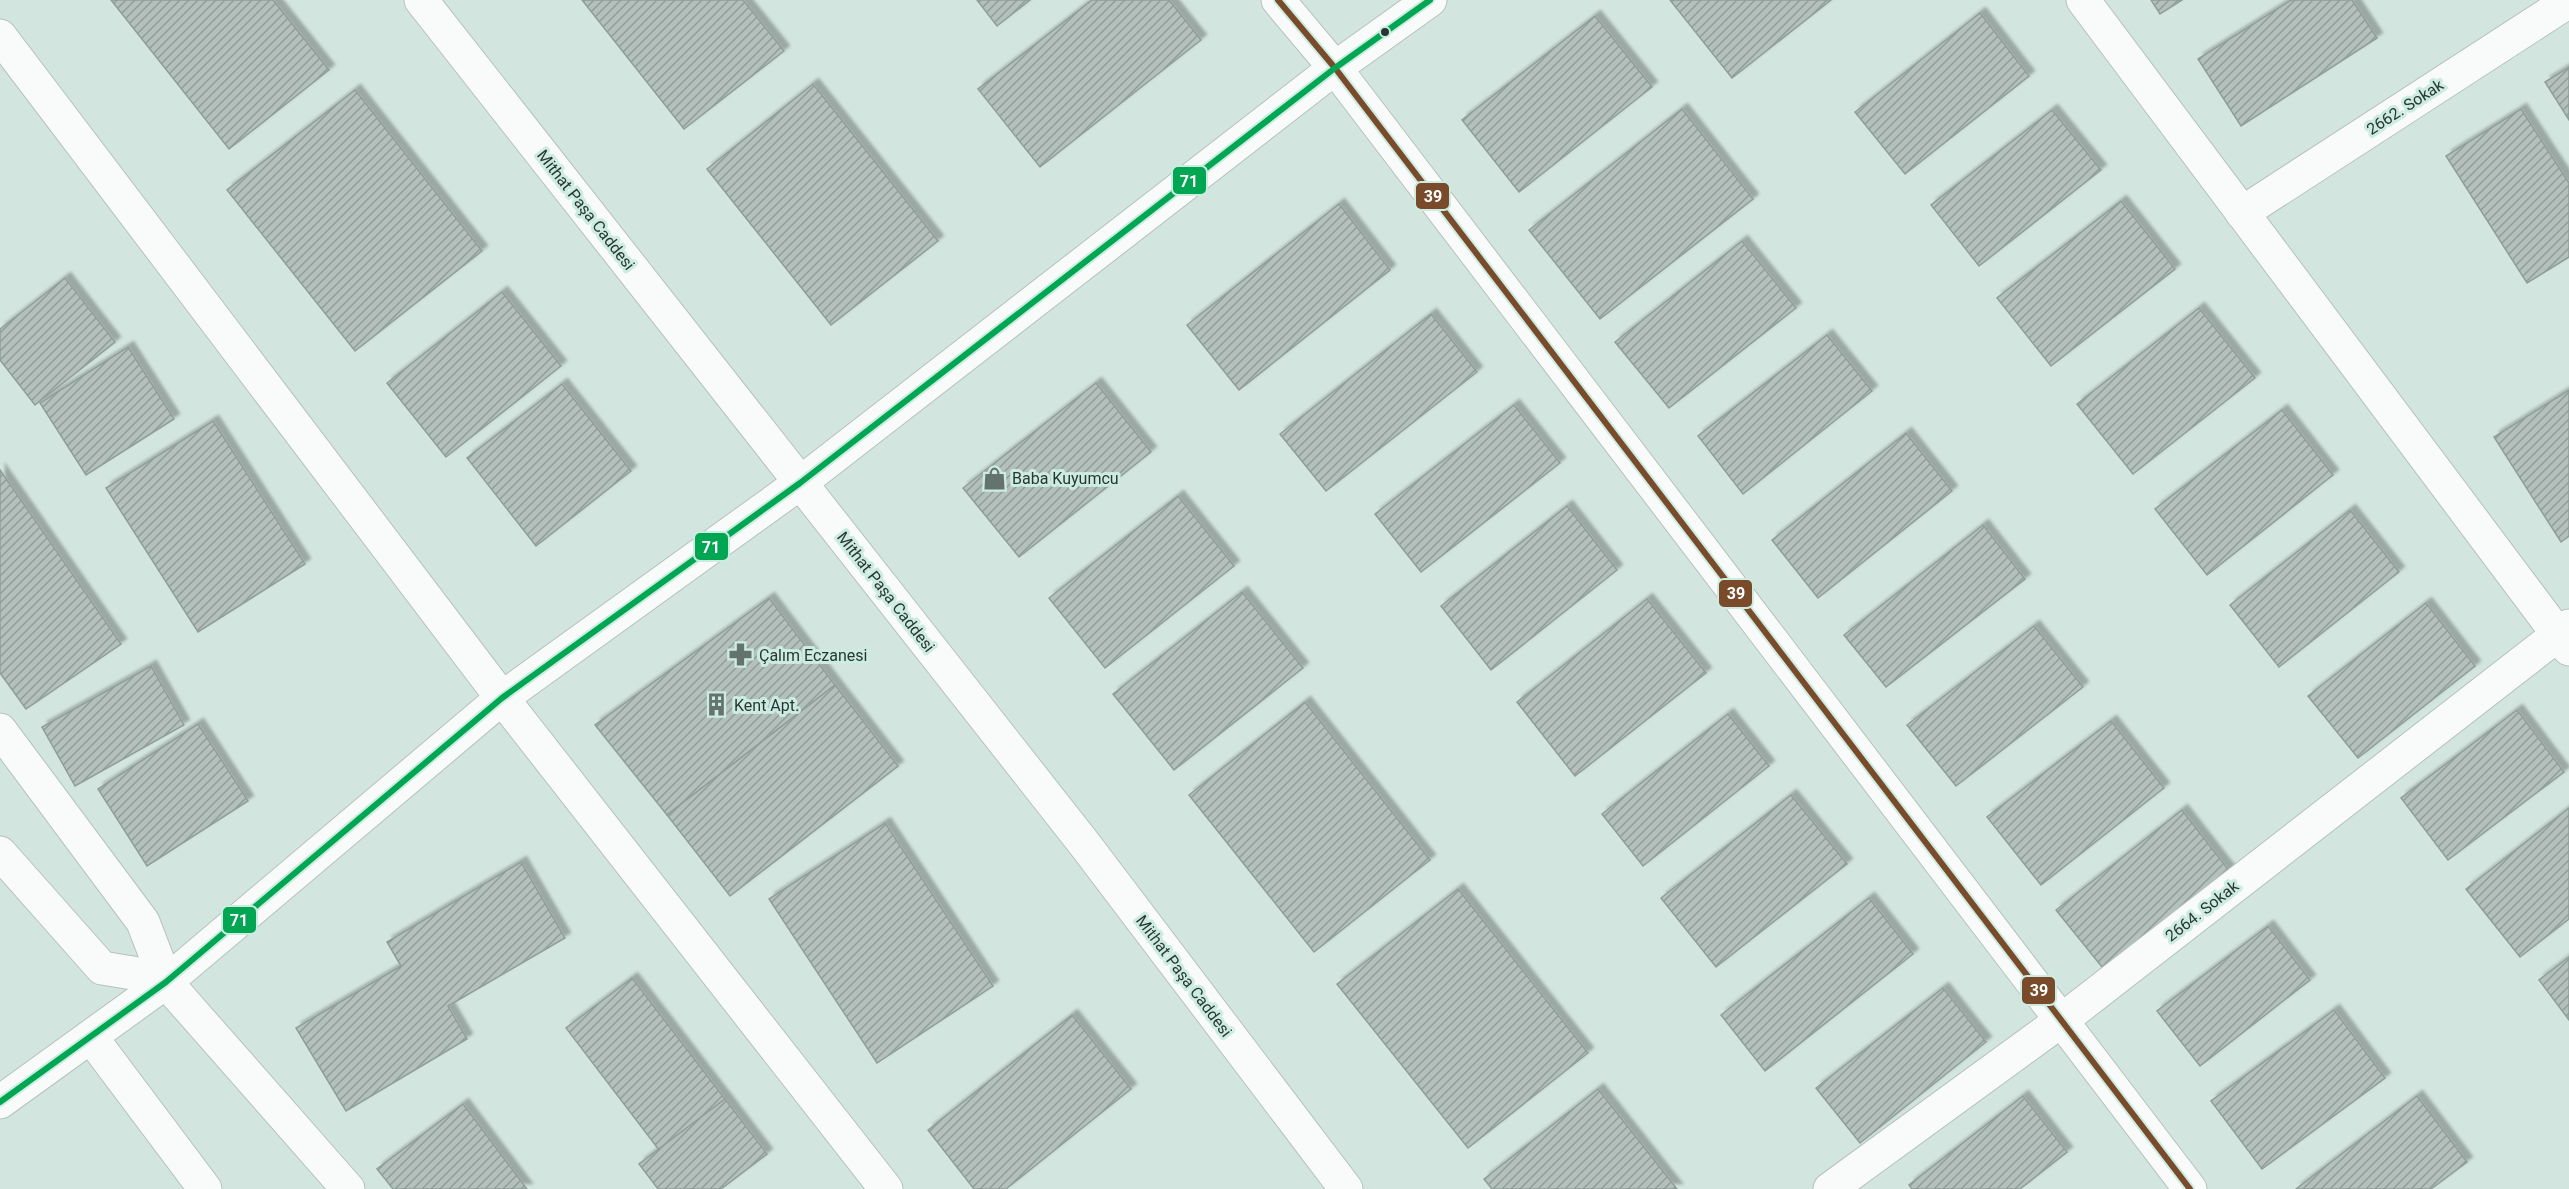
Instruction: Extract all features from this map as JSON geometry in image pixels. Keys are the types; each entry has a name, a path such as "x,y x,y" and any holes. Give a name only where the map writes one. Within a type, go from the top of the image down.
{"street":[{"name":"Mithat Paşa Caddesi","path":"421,0 1086,846 1346,1189"},
{"path":"1278,0 1335,68 2190,1189"},
{"path":"0,1102 91,1037 164,980 502,698 800,483 1335,68 1430,0"},
{"path":"2083,0 2242,213 2565,636"},
{"name":"2662. Sokak","path":"2242,213 2569,1"},
{"path":"0,36 502,698 886,1189"},
{"name":"2664. Sokak","path":"1830,1189 2062,1020 2565,636"},
{"path":"0,730 142,922 164,980 348,1189"},
{"path":"0,853 102,968 164,980"},
{"path":"91,1037 205,1189"}],"building":[{"path":"111,0 273,0 329,70 229,149"},
{"path":"582,0 743,0 784,51 684,129"},
{"path":"977,0 1030,0 997,26"},
{"path":"1092,0 1169,0 1201,40 1040,167 978,89"},
{"path":"1670,0 1831,0 1732,78"},
{"path":"2151,0 2182,0 2160,14"},
{"path":"2291,0 2352,0 2377,38 2241,126 2198,59"},
{"path":"1980,13 2029,76 1905,174 1855,112"},
{"path":"1595,16 1652,87 1519,192 1462,120"},
{"path":"2569,67 2569,120 2545,82"},
{"path":"813,84 938,241 831,325 707,169"},
{"path":"355,90 482,251 355,351 227,190"},
{"path":"1682,109 1753,199 1600,319 1529,230"},
{"path":"2521,109 2569,183 2569,257 2527,283 2446,156"},
{"path":"2052,110 2101,170 1979,266 1931,205"},
{"path":"2121,201 2175,269 2051,366 1997,298"},
{"path":"1339,204 1390,270 1239,390 1187,325"},
{"path":"1742,241 1796,308 1669,408 1615,342"},
{"path":"65,278 115,342 35,405 0,360 0,329"},
{"path":"502,292 561,366 446,457 387,383"},
{"path":"2199,308 2255,378 2133,474 2077,404"},
{"path":"1431,314 1477,372 1326,491 1280,434"},
{"path":"1827,335 1872,391 1743,494 1698,436"},
{"path":"128,347 174,419 86,475 40,403"},
{"path":"1096,383 1151,452 1019,557 963,488"},
{"path":"562,384 631,471 536,546 467,458"},
{"path":"2569,390 2569,536 2561,542 2494,437"},
{"path":"1514,405 1560,463 1421,572 1375,514"},
{"path":"2282,410 2333,475 2207,575 2155,509"},
{"path":"213,421 305,564 198,632 106,488"},
{"path":"1906,433 1952,491 1818,598 1772,540"},
{"path":"0,470 121,644 26,709 0,673"},
{"path":"1178,496 1234,566 1105,668 1049,598"},
{"path":"1567,506 1617,570 1491,670 1441,606"},
{"path":"2350,510 2399,572 2279,667 2230,605"},
{"path":"1983,525 2025,579 1886,687 1844,635"},
{"path":"1242,592 1303,668 1174,770 1113,694"},
{"name":"Kent Apt.","path":"769,598 835,685 667,815 595,725"},
{"path":"1647,599 1706,673 1575,776 1517,702"},
{"path":"2426,603 2475,666 2358,758 2308,696"},
{"path":"2034,626 2083,687 1956,786 1907,725"},
{"path":"151,666 184,725 75,786 42,727"},
{"path":"835,685 898,766 730,896 667,815"},
{"path":"1305,702 1430,860 1314,952 1189,795"},
{"path":"2517,710 2564,772 2448,860 2401,798"},
{"path":"1728,714 1769,766 1643,866 1602,814"},
{"path":"2111,721 2164,788 2041,885 1987,817"},
{"path":"198,724 248,801 147,866 98,789"},
{"path":"1791,795 1847,864 1716,967 1661,898"},
{"path":"2569,808 2569,919 2520,957 2466,889"},
{"path":"2182,810 2231,873 2106,972 2056,910"},
{"path":"885,823 993,986 877,1063 769,899"},
{"path":"521,862 565,938 448,1006 467,1039 346,1111 296,1028 401,966 387,942"},
{"path":"1458,889 1588,1053 1468,1148 1337,984"},
{"path":"1869,898 1913,954 1765,1071 1721,1015"},
{"path":"2268,926 2310,980 2200,1066 2157,1011"},
{"path":"2569,957 2569,1020 2539,980"},
{"path":"632,978 725,1099 659,1150 566,1028"},
{"path":"1943,988 1986,1042 1860,1143 1816,1088"},
{"path":"2334,1010 2385,1078 2262,1169 2211,1101"},
{"path":"1072,1015 1131,1089 1006,1189 974,1189 928,1130"},
{"path":"1598,1089 1677,1189 1492,1189 1484,1179"},
{"path":"2023,1096 2067,1152 2020,1189 1912,1189 1909,1185"},
{"path":"2417,1096 2467,1162 2431,1189 2296,1189"},
{"path":"725,1099 767,1154 721,1189 658,1189 639,1164"},
{"path":"463,1104 527,1189 393,1189 377,1169"}],"transit line":[{"name":"39","path":"1278,0 1335,68 2190,1189"},
{"name":"71","path":"0,1102 166,982 502,698 800,483 1335,68 1430,0"}],"place":[{"name":"Baba Kuyumcu","path":"994,478"},
{"name":"Çalım Eczanesi","path":"741,655"},
{"name":"Kent Apt.","path":"716,705"}]}
